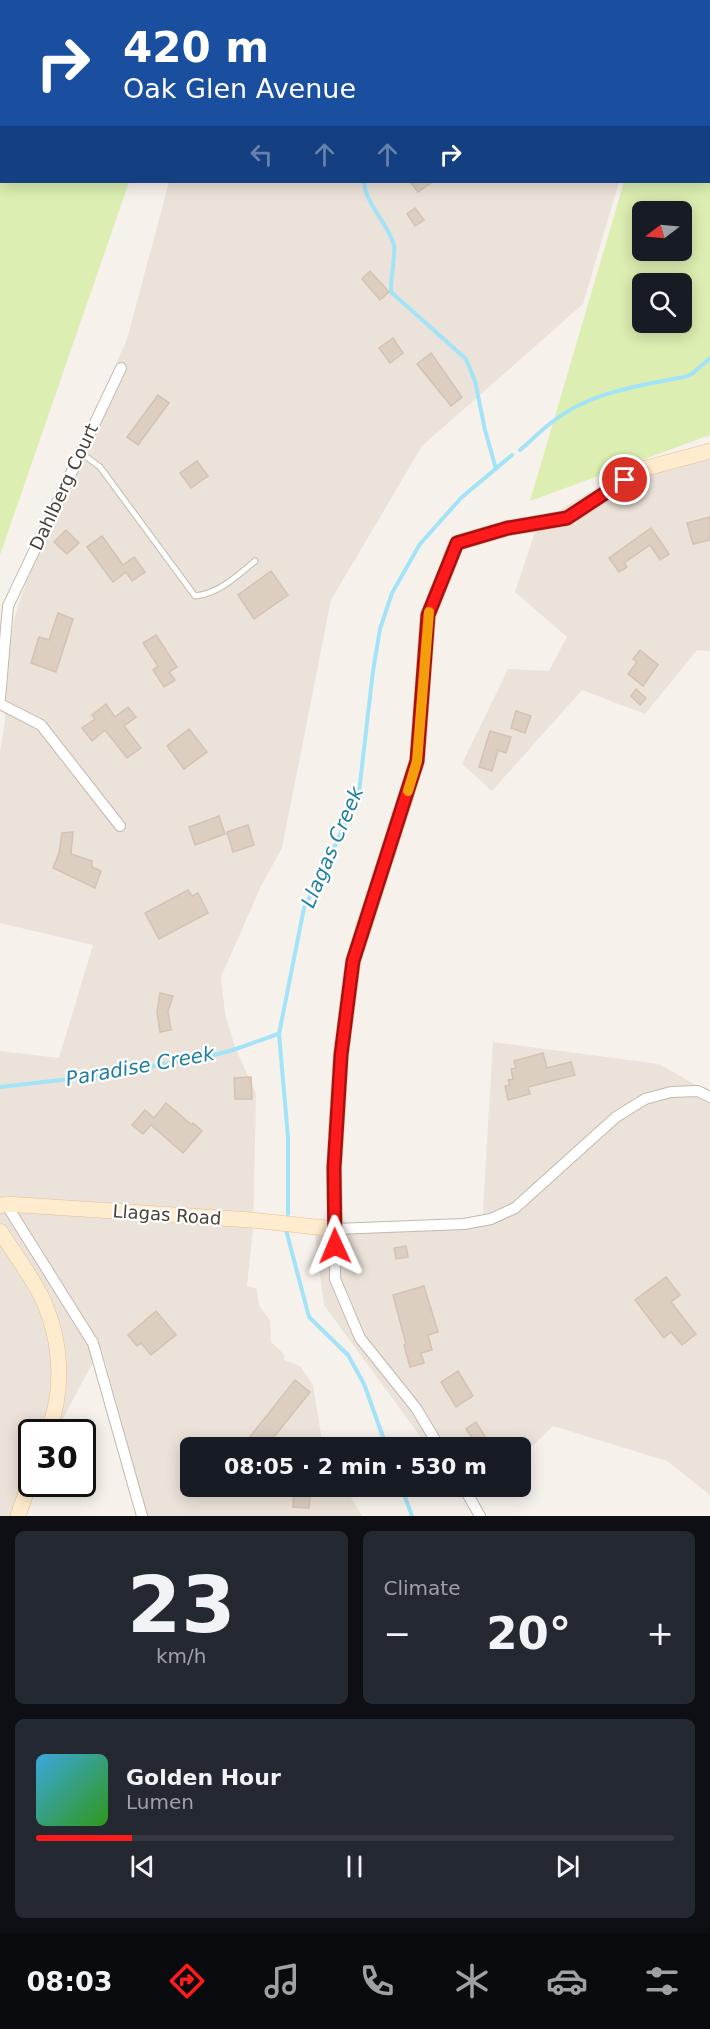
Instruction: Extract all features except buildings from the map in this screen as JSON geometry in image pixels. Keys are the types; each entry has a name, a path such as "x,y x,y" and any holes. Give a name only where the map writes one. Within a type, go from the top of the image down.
{"street":[{"name":"Dahlberg Court","path":"0,698 8,606 121,368"},
{"path":"433,1437 416,1408 360,1338 335,1279 334,1168 341,1055 353,961 417,761 428,615 457,543 508,528 567,518 643,469 710,451"},
{"path":"0,704 41,725 120,826"},
{"path":"335,1229 464,1224 491,1219 515,1208 616,1117 645,1099 671,1092 698,1091 710,1097"},
{"path":"3,1205 93,1343 142,1516"},
{"name":"Llagas Road","path":"3,1205 250,1220 335,1229"},
{"path":"0,1231 44,1300 54,1332 60,1360 53,1419"},
{"path":"18,1516 25,1497"},
{"path":"469,1497 480,1516"}],"lane":[{"path":"80,452 100,466 195,596 206,595 231,581 255,561"}],"shaded area":[{"path":"169,183 619,183 583,304 422,446 331,600 282,848 261,886 221,977 225,1014 236,1050 256,1093 253,1228 247,1286 257,1289 259,1306 270,1320 271,1342 284,1354 284,1360 300,1366 313,1385 321,1437 180,1437 180,1497 351,1497 362,1516 148,1516 101,1347 63,1419 18,1419 18,1497 23,1497 13,1516 0,1516 0,1051 59,1058 93,945 0,923 0,752 14,619 31,568 70,470 127,339"},
{"path":"710,444 710,651 697,650 645,714 582,690 492,791 462,764 508,669 549,671 567,637 515,592 538,523 632,467"},
{"path":"493,1042 659,1064 710,1093 710,1495 667,1461 553,1426 531,1447 531,1437 421,1437 324,1305 314,1228 482,1227"}],"green space":[{"path":"0,183 129,183 0,555"},
{"path":"624,183 710,183 710,435 530,501"}],"waterway":[{"path":"364,183 369,198 394,245 391,292 466,359 475,381 496,469"},
{"name":"Llagas Creek","path":"520,450 552,422 582,404 615,392 684,377 692,374 710,358"},
{"name":"Llagas Creek","path":"288,1214 288,1137 279,1034 304,908 359,792 380,629 392,593 420,544 461,498 512,455"},
{"name":"Paradise Creek","path":"0,1087 104,1075 209,1056 278,1034"},
{"name":"Llagas Creek","path":"286,1230 309,1317 348,1355 364,1384 383,1437"},
{"name":"Llagas Creek","path":"405,1497 412,1516"}],"slow traffic":[{"path":"408,791 417,761 429,612"}],"route":[{"path":"335,1246 334,1168 341,1055 353,961 417,761 428,615 457,543 508,528 567,518 625,480"}]}
